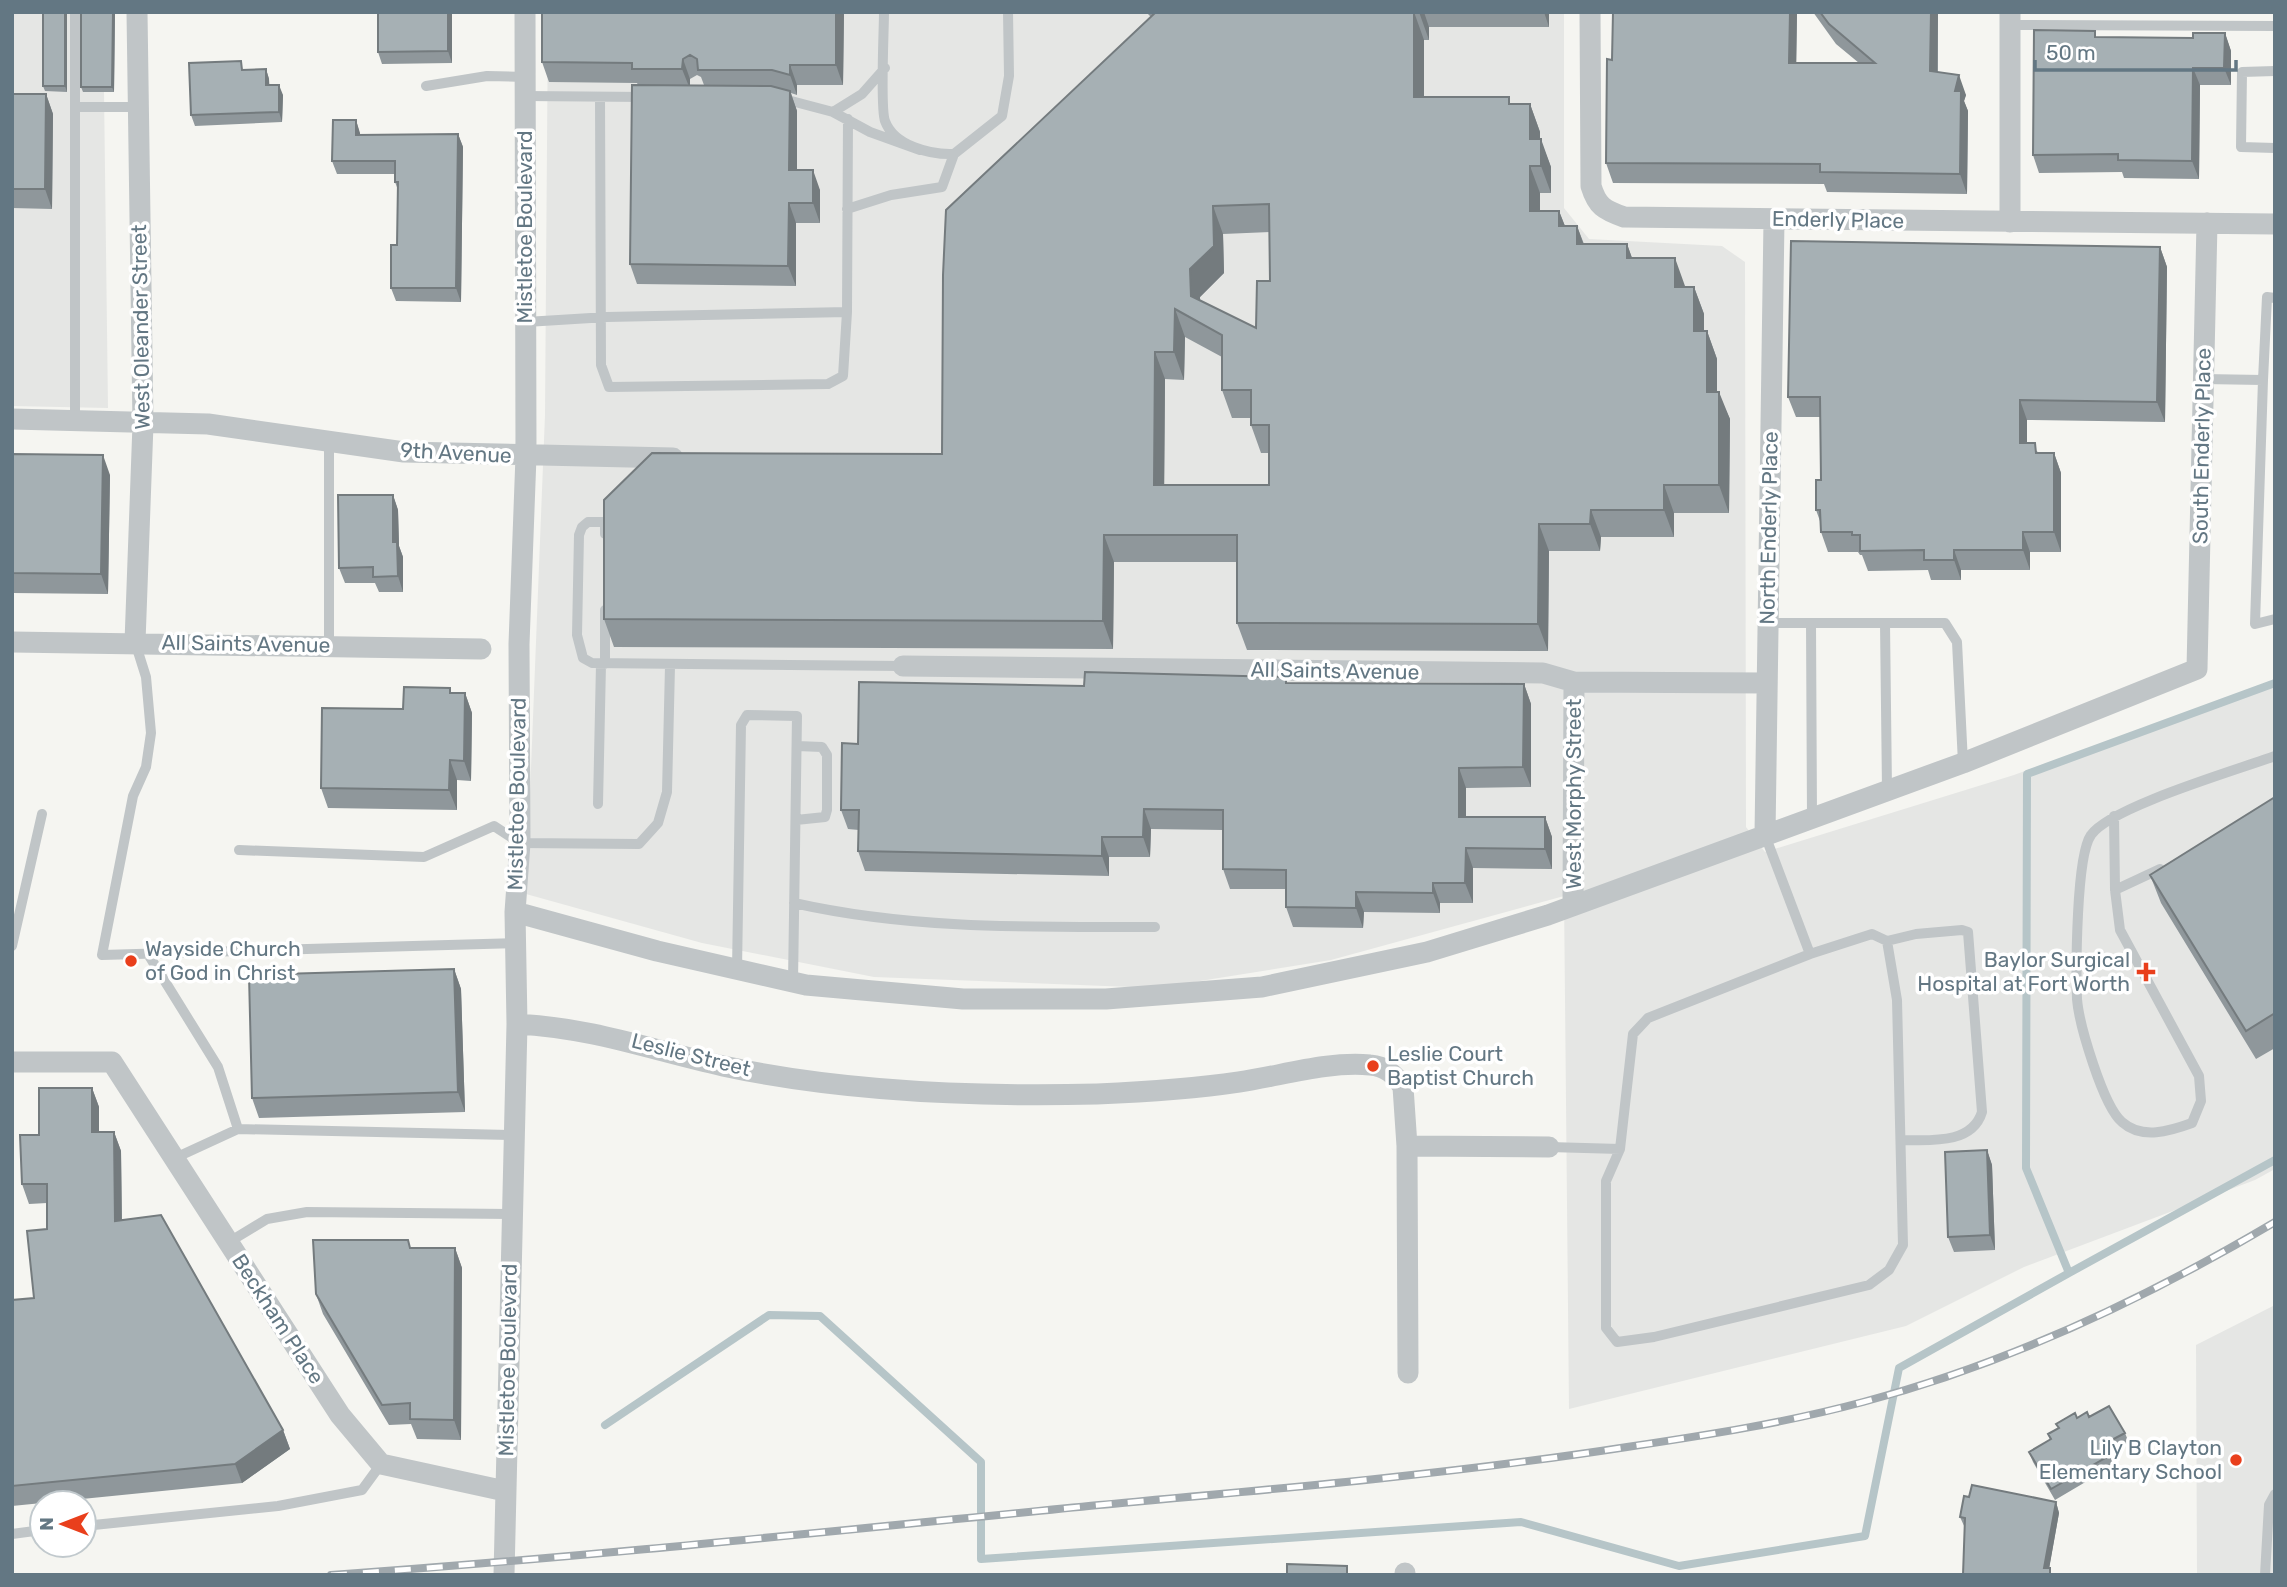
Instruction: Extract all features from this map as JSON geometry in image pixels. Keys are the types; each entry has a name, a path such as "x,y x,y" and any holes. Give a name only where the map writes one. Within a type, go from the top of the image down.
{"street":[{"name":"West Oleander Street","path":"135,642 143,424 137,12"},
{"name":"Mistletoe Boulevard","path":"504,1575 517,1024 515,912 520,843 519,644 526,456 525,12"},
{"name":"Enderly Place","path":"1590,12 1591,186 1595,202 1606,211 1624,217 2275,224"},
{"path":"2010,18 2010,222"},
{"name":"North Enderly Place","path":"1765,835 1774,220"},
{"name":"South Enderly Place","path":"1963,763 2197,669 2207,223"},
{"name":"9th Avenue","path":"12,419 208,424 404,452 691,458"},
{"name":"All Saints Avenue","path":"12,642 481,649"},
{"name":"All Saints Avenue","path":"903,666 1543,673 1574,682 1766,682"},
{"name":"West Morphy Street","path":"1573,905 1574,682"},
{"path":"515,912 793,982 963,999 1106,999 1262,987 1427,952 1573,905 1963,763"},
{"name":"Leslie Street","path":"517,1024 602,1033 723,1066 806,1080 1020,1096 1146,1092 1238,1082 1346,1065 1372,1065 1385,1069 1403,1087 1407,1146"},
{"name":"Beckham Place","path":"12,1062 113,1062 340,1415 381,1464"},
{"path":"1408,1373 1407,1146 1549,1147"},
{"path":"381,1464 505,1491"}],"lane":[{"path":"75,12 75,422"},
{"path":"884,12 885,121 898,138 920,150"},
{"path":"847,209 891,195 942,187 954,154 1002,116 1009,76 1009,12"},
{"path":"2010,18 2275,26"},
{"path":"833,111 862,94 885,68"},
{"path":"2275,71 2242,72 2241,147 2275,148"},
{"path":"426,86 487,76 525,87 600,97 661,97"},
{"path":"600,97 601,365 609,387 828,384 843,376 847,312 848,120"},
{"path":"766,97 833,111 870,132 920,150 954,154"},
{"path":"75,107 138,107"},
{"path":"2275,298 2267,297 2255,624 2275,619"},
{"path":"526,322 600,317 847,312"},
{"path":"2203,379 2263,380"},
{"path":"329,440 329,646"},
{"path":"605,548 605,522 588,522 582,527 579,535 578,644 583,658 603,664 670,666 903,666"},
{"path":"598,804 605,600"},
{"path":"1767,623 1945,622 1957,642 1963,763"},
{"path":"1811,623 1812,818"},
{"path":"1885,623 1887,790"},
{"path":"135,642 146,677 151,733 146,767 133,796 102,955 516,943"},
{"path":"239,850 424,857 494,826 520,843 639,844 659,823 667,792 670,666"},
{"path":"737,970 741,725 747,715 797,716 793,982"},
{"path":"796,820 818,820 825,817 827,810 827,755 822,747 797,746"},
{"path":"2114,816 2115,890 2120,930 2199,1076 2201,1101 2192,1123 2166,1132 2144,1132 2122,1123 2110,1107 2085,1040 2077,1000 2081,869 2090,835 2114,816 2275,756"},
{"path":"12,946 42,814"},
{"path":"1765,835 1810,954"},
{"path":"2115,890 2141,880 2176,859"},
{"path":"794,903 887,920 977,927 1155,927"},
{"path":"1887,941 1897,1000 1903,1245 1889,1270 1869,1285 1654,1337 1617,1342 1606,1328 1606,1181 1620,1149 1633,1034 1648,1018 1810,954 1872,934 1887,941 1916,934 1962,930 1968,932 1982,1112 1979,1123 1966,1133 1947,1139 1901,1140"},
{"path":"148,954 218,1067 238,1129"},
{"path":"175,1158 238,1129 514,1135"},
{"path":"1549,1147 1620,1149"},
{"path":"229,1242 267,1219 307,1212 512,1214"},
{"path":"98,1525 278,1506 362,1490 381,1464"},
{"path":"2275,1494 2269,1506 2265,1575 2275,1575"}],"shaded area":[{"path":"12,12 103,12 108,408 12,406"},
{"path":"548,12 1564,12 1564,208 1589,239 1722,246 1745,262 1746,827 1765,852 2014,775 2275,681 2275,1169 2255,1180 2024,1267 1906,1326 1569,1409 1564,896 1331,960 1156,988 874,977 702,943 526,894 545,415"},
{"name":"Lily B Clayton Elementary School","path":"2275,1305 2275,1575 2197,1575 2196,1345"}],"building":[{"path":"43,12 65,12 65,86 43,86"},
{"path":"81,12 113,12 112,87 81,87"},
{"path":"378,12 448,12 448,51 378,52"},
{"path":"542,12 836,12 836,65 790,65 790,75 772,70 698,70 697,59 690,55 683,59 682,69 632,69 632,63 542,62"},
{"path":"1156,12 1414,12 1414,97 1509,97 1509,104 1530,104 1530,139 1541,139 1541,166 1530,166 1530,211 1559,211 1559,226 1577,226 1577,244 1627,244 1627,258 1675,258 1675,287 1694,287 1694,331 1707,331 1707,392 1719,392 1719,485 1664,485 1664,510 1591,510 1590,524 1539,524 1538,624 1237,623 1237,535 1104,535 1103,621 604,619 604,500 652,453 942,454 946,210","holes":["1269,204 1270,281 1257,281 1256,328 1191,296 1190,269 1214,246 1213,206","1175,309 1222,335 1222,390 1251,390 1251,425 1269,425 1269,485 1154,485 1155,352 1174,352"]},
{"path":"1613,12 1790,12 1789,63 1875,63 1829,24 1820,12 1931,12 1930,71 1959,75 1955,91 1961,91 1960,174 1820,172 1820,164 1606,163 1607,59 1612,60"},
{"path":"2034,30 2095,31 2095,37 2193,38 2193,33 2225,33 2224,68 2193,68 2192,161 2118,160 2118,154 2033,155"},
{"path":"241,61 242,70 266,69 266,85 279,85 279,112 191,115 189,63"},
{"path":"632,85 771,86 790,91 789,170 813,170 813,203 789,203 788,266 630,264"},
{"path":"12,94 46,94 45,189 12,189"},
{"path":"333,120 356,120 356,135 458,134 456,288 391,288 391,245 397,245 398,182 395,182 395,161 332,161"},
{"path":"1791,241 2160,247 2157,402 2020,400 2020,443 2035,443 2036,453 2054,453 2054,532 2023,532 2023,550 1954,550 1954,560 1924,560 1924,550 1860,551 1860,535 1852,535 1852,532 1821,532 1820,510 1816,510 1816,480 1821,480 1820,397 1788,397"},
{"path":"12,454 103,455 101,574 12,573"},
{"path":"338,495 393,495 393,542 397,542 398,576 373,577 373,567 339,568"},
{"path":"1085,672 1286,677 1286,683 1524,684 1523,767 1459,768 1459,817 1545,817 1545,849 1466,848 1465,883 1433,883 1433,893 1356,892 1356,908 1286,907 1286,870 1223,869 1223,810 1144,809 1143,837 1102,837 1102,856 858,851 859,810 841,810 842,743 858,744 859,682 1084,686"},
{"path":"404,687 450,688 450,693 465,693 464,761 450,760 449,790 321,788 322,708 403,709"},
{"path":"2275,797 2275,1013 2246,1031 2150,875"},
{"path":"454,969 458,1092 252,1098 249,975"},
{"path":"39,1088 92,1088 92,1132 114,1132 115,1221 161,1215 283,1430 235,1464 12,1486 12,1300 34,1298 27,1231 47,1229 47,1184 22,1184 20,1135 39,1135"},
{"path":"1987,1150 1990,1235 1948,1237 1945,1152"},
{"path":"313,1240 408,1240 410,1248 455,1248 454,1420 410,1419 410,1403 382,1405 316,1294"},
{"path":"2109,1406 2125,1433 2106,1443 2112,1454 2051,1489 2029,1452 2051,1439 2048,1434 2059,1428 2056,1424 2075,1413 2077,1418 2087,1412 2089,1417"},
{"path":"1972,1485 2056,1502 2044,1568 2050,1568 2050,1575 1963,1575 1965,1518 1960,1517 1964,1496 1969,1497"},
{"path":"1287,1564 1347,1566 1347,1575 1287,1575"}],"waterway":[{"path":"605,1425 769,1315 820,1316 981,1462 981,1559 1521,1522 1679,1566 1865,1536 1899,1368 2069,1273 2026,1168 2027,774 2275,683"},
{"path":"2069,1273 2275,1160"}],"railway":[{"path":"331,1575 619,1552 1364,1480 1561,1457 1746,1428 1863,1402 1970,1369 2126,1302 2275,1222"}],"place":[{"name":"Wayside Church of God in Christ","path":"131,961"},
{"name":"Baylor Surgical Hospital at Fort Worth","path":"2146,972"},
{"name":"Leslie Court Baptist Church","path":"1373,1066"},
{"name":"Lily B Clayton Elementary School","path":"2236,1460"}]}
